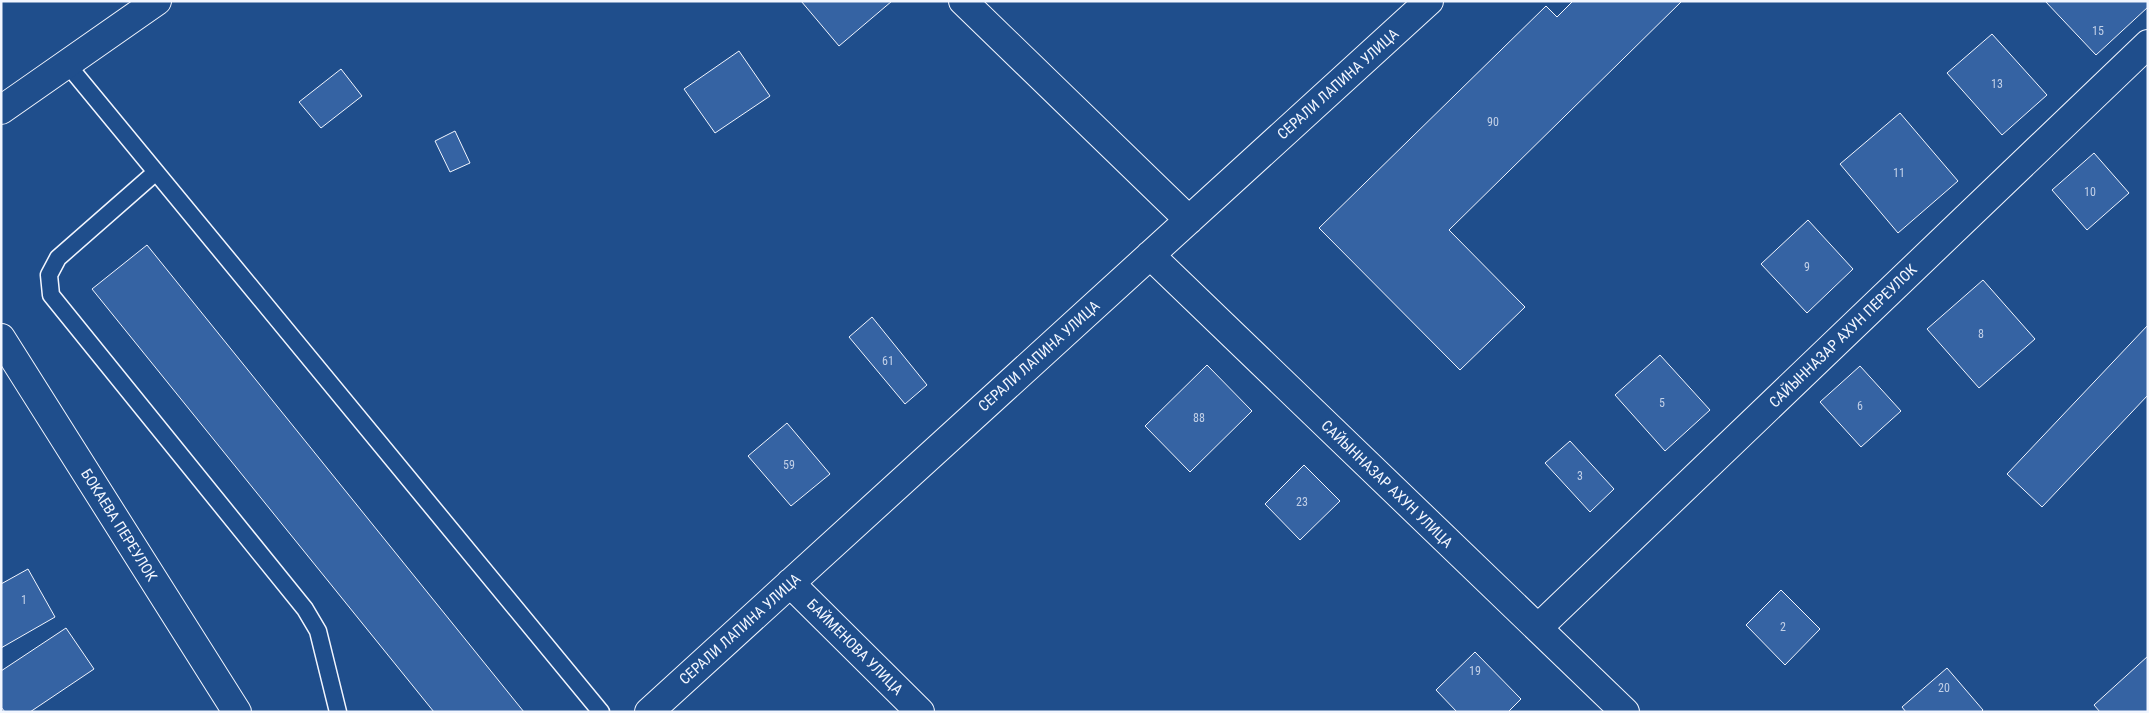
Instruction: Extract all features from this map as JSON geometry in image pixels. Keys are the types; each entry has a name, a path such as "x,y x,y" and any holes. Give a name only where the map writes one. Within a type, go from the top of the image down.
{"street":[{"path":"1,110 157,1"},
{"path":"963,1 1189,220"},
{"name":"СЕРАЛИ ЛАПИНА УЛИЦА","path":"649,712 1429,1"},
{"name":"САЙЫННАЗАР АХУН ПЕРЕУЛОК","path":"1538,628 2148,44"},
{"name":"САЙЫННАЗАР АХУН УЛИЦА","path":"1150,255 1625,712"},
{"name":"БОКАЕВА ПЕРЕУЛОК","path":"1,338 237,712"},
{"name":"БАЙМЕНОВА УЛИЦА","path":"790,583 920,712"}],"lane":[{"path":"67,64 602,712"},
{"path":"156,172 58,258 49,275 51,295 305,609 318,631 338,712"}],"building":[{"path":"801,1 892,1 839,46"},
{"path":"1573,1 1682,1 1449,230 1525,307 1460,370 1319,228 1546,6 1557,17"},
{"path":"2045,1 2148,1 2148,7 2096,55"},
{"path":"1992,34 2047,95 2002,135 1947,73"},
{"path":"739,51 770,96 715,133 684,89"},
{"path":"341,69 362,96 321,128 299,102"},
{"path":"1900,113 1958,181 1898,233 1840,164"},
{"path":"455,131 470,163 450,172 435,141"},
{"path":"2094,153 2129,193 2087,230 2052,190"},
{"path":"1808,220 1853,269 1807,313 1761,264"},
{"path":"147,245 524,712 434,712 92,289"},
{"path":"1983,280 2035,339 1979,388 1927,329"},
{"path":"872,317 927,385 905,404 849,337"},
{"path":"2148,325 2148,395 2042,507 2007,474"},
{"path":"1660,355 1710,410 1665,451 1615,395"},
{"path":"1207,365 1252,411 1190,472 1145,426"},
{"path":"1860,366 1901,411 1861,447 1820,402"},
{"path":"787,423 830,474 791,506 748,456"},
{"path":"1570,441 1614,489 1590,512 1545,463"},
{"path":"1304,465 1340,501 1300,540 1265,504"},
{"path":"28,569 55,617 1,648 1,584"},
{"path":"1781,590 1820,629 1785,665 1746,625"},
{"path":"66,628 94,669 30,712 5,712 1,707 1,671"},
{"path":"1475,652 1521,699 1508,712 1457,712 1436,690"},
{"path":"2148,656 2148,712 2100,712 2094,705"},
{"path":"1947,668 1983,710 1981,712 1906,712 1902,707"}]}
